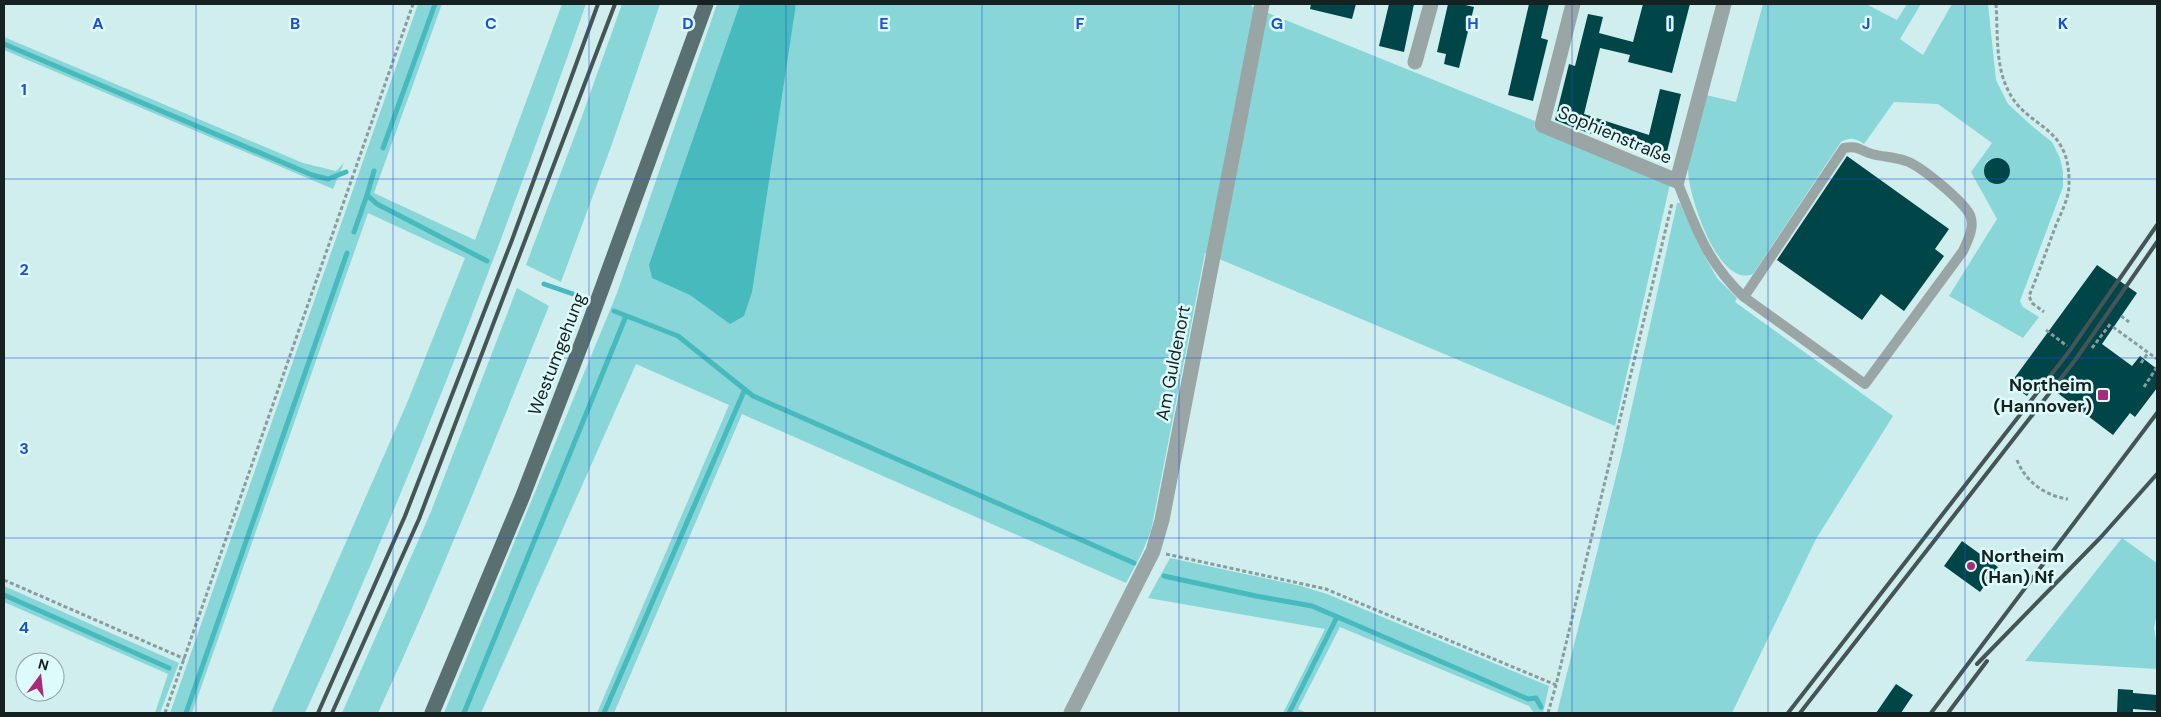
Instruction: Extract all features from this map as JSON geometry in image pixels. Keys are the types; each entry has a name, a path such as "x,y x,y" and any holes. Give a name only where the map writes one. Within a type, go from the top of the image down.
{"main road":[{"name":"Westumgehung","path":"432,713 522,498 579,350 706,4"}],"street":[{"name":"Am Guldenort","path":"1071,713 1153,551 1162,520 1262,4"},
{"path":"1415,62 1431,4"},
{"name":"Sophienstraße","path":"1573,4 1542,125 1677,181"},
{"path":"1677,181 1724,4"}],"lane":[{"path":"1677,181 1704,246 1722,275 1744,297 1865,384 1963,251 1972,227 1970,216 1963,204 1950,192 1907,161 1870,154 1861,148 1852,146 1844,148 1744,297"}],"path":[{"path":"166,713 413,4"},
{"path":"1996,4 2000,56 2003,76 2008,91 2021,108 2058,139 2064,150 2069,175 2068,192 2030,296 2032,303 2044,312"},
{"path":"1548,713 1677,181"},
{"path":"2122,316 2129,322"},
{"path":"2092,348 2112,323"},
{"path":"2113,327 2157,360"},
{"path":"2046,330 2067,346"},
{"path":"2055,337 2059,332"},
{"path":"2141,362 2148,353"},
{"path":"2144,387 2157,368"},
{"path":"2017,460 2021,471 2044,491 2056,497 2068,499"},
{"path":"1153,551 1326,589 1556,685"},
{"path":"4,580 185,659"}],"shaded area":[{"path":"418,4 442,4 374,193 475,240 562,4 586,4 522,184 454,362 382,539 305,713 271,713 407,403 465,258 368,213 192,713 170,713"},
{"path":"622,4 660,4 612,144 561,282 526,265"},
{"path":"717,4 1251,4 1251,6 1535,121 1534,128 1670,184 1615,426 1205,253 1151,531 1126,583 742,414 614,713 597,713 729,405 636,364 481,713 444,713 617,293"},
{"path":"740,4 796,4 752,292 744,316 730,324 690,295 652,278 649,265"},
{"path":"1763,4 1866,4 1897,20 1907,4 1921,4 1900,39 1923,55 1952,4 1988,4 1996,80 2008,104 2052,142 2060,158 2063,172 2063,187 2020,301 2023,307 2039,317 2023,338 1949,296 1997,219 1971,172 1992,143 1938,104 1894,102 1864,144 1852,139 1841,142 1753,274 1740,275 1728,267 1717,254 1707,237 1693,198 1688,170 1706,95 1736,102","holes":["1995,158 2007,162 2010,169 2007,179 1998,183 1992,183 1987,179 1984,173 1987,161"]},
{"path":"4,37 303,163 336,171 344,163 333,189 4,50"},
{"path":"1677,203 1680,203 1699,246 1717,278 1737,298 1735,302 1893,416 1816,539 1732,713 1557,713 1621,456"},
{"path":"517,288 549,306 466,510 378,713 342,713 430,514"},
{"path":"2122,538 2157,563 2157,613 2154,628 2157,647 2157,669 2025,661"},
{"path":"1170,558 1301,586 1327,594 1549,686 1543,713 1534,713 1529,706 1340,627 1298,709 1307,713 1283,713 1325,629 1148,598"},
{"path":"4,586 179,663 160,713 155,713 168,674 4,602"}],"building":[{"path":"1311,4 1356,4 1352,19 1310,9"},
{"path":"1389,4 1414,4 1404,52 1379,46"},
{"path":"1448,4 1474,7 1459,68 1444,64 1446,54 1437,52"},
{"path":"1529,4 1549,4 1541,38 1548,40 1533,101 1508,95"},
{"path":"1643,4 1690,4 1672,73 1628,62 1630,55 1600,48 1584,114 1649,135 1660,89 1681,94 1666,156 1634,148 1555,120 1569,64 1575,66 1588,14 1603,17 1599,33 1633,42"},
{"path":"1847,156 1949,229 1935,249 1944,256 1904,311 1881,294 1862,320 1777,260"},
{"path":"1997,158 2006,162 2010,171 2006,180 1997,184 1988,180 1984,171 1988,162"},
{"path":"2097,265 2137,293 2102,344 2132,366 2140,356 2157,369 2157,388 2135,417 2130,413 2113,435 2039,379 2027,396 2010,384"},
{"name":"Northeim (Han) Nf","path":"1962,541 1998,567 1980,592 1944,566"},
{"path":"1896,684 1913,695 1901,713 1876,713"},
{"path":"2118,689 2133,690 2133,693 2157,695 2157,711 2133,709 2133,712 2117,712"}],"waterway":[{"path":"383,148 435,4"},
{"path":"4,44 312,175 328,179 346,172"},
{"path":"374,171 367,195 377,204 487,261"},
{"path":"354,232 367,195"},
{"path":"186,713 347,253"},
{"path":"544,284 573,294"},
{"path":"614,311 678,336 753,396 1134,563"},
{"path":"464,713 626,316"},
{"path":"604,713 745,389"},
{"path":"1164,576 1312,606 1528,699 1536,698 1541,707"},
{"path":"4,595 169,668"},
{"path":"1289,713 1337,617"}],"railway":[{"path":"318,713 405,516 512,240 598,4"},
{"path":"332,713 419,519 615,4"},
{"path":"1788,713 2068,353 2157,225"},
{"path":"1800,713 2076,359 2157,242"},
{"path":"1931,713 2157,413"},
{"path":"1977,664 2101,537 2157,474"},
{"path":"1948,713 1987,661"}],"place":[{"name":"Northeim (Hannover)","path":"2103,395"},
{"name":"Northeim (Han) Nf","path":"1971,566"}]}
